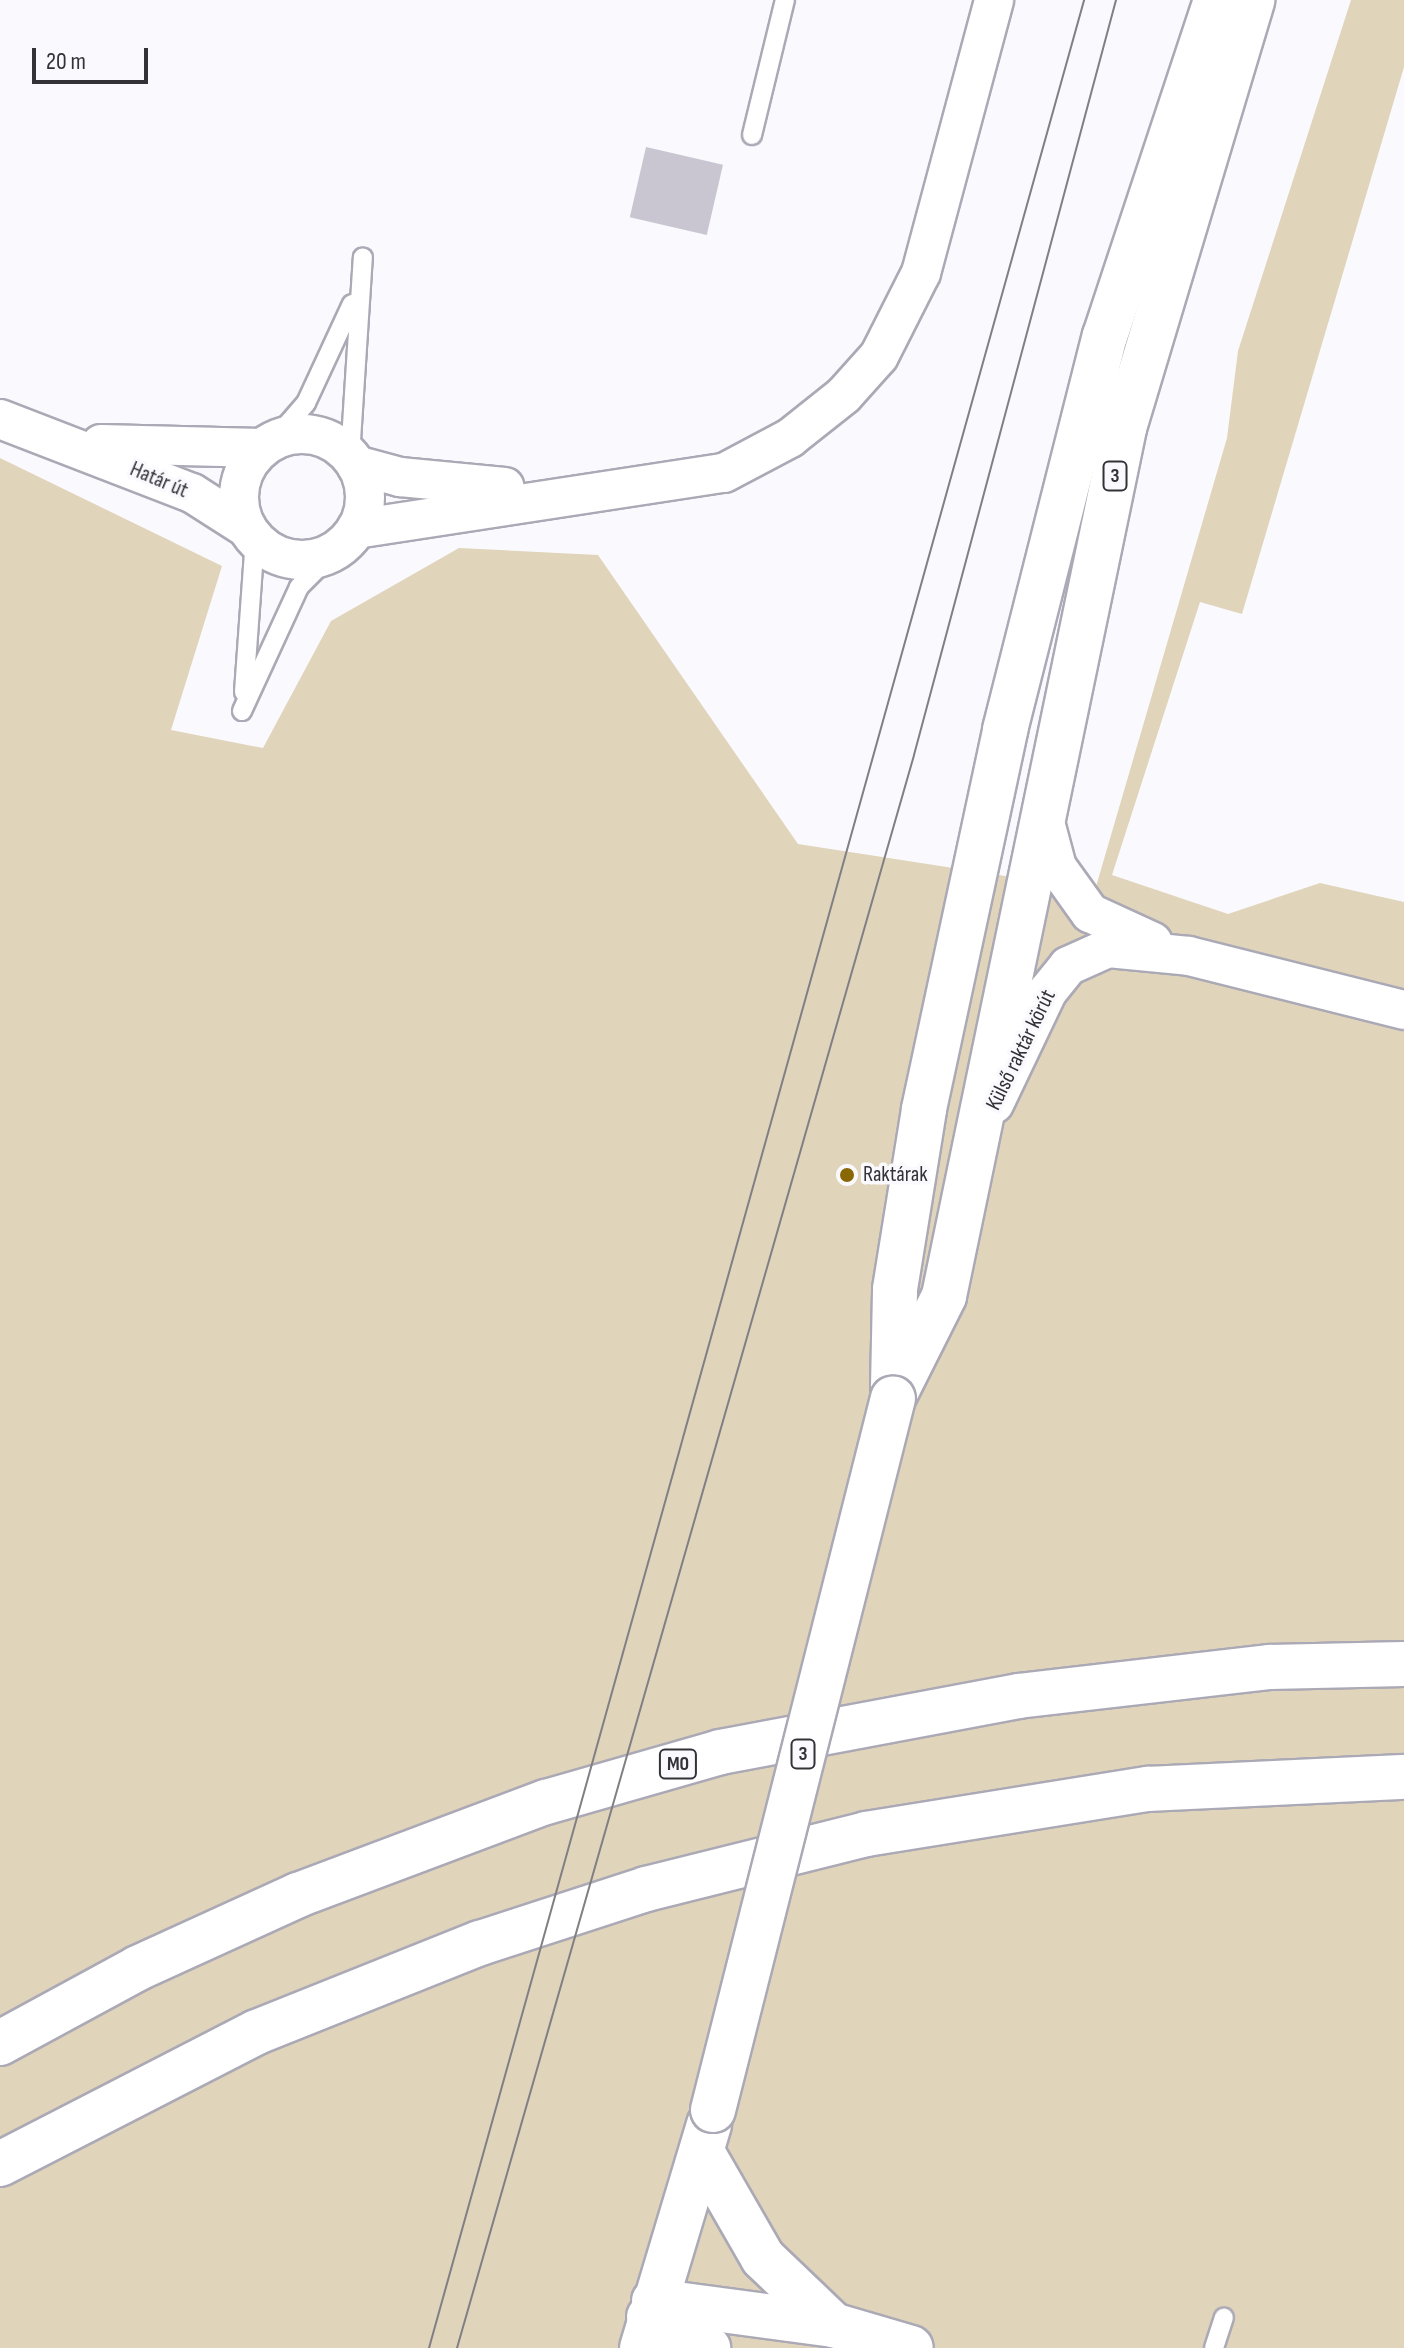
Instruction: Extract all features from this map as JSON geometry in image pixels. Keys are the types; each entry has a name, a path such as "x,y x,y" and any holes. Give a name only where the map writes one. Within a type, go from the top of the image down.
{"main road":[{"name":"3","path":"893,1398 895,1289 924,1109 1005,730 1105,336 1216,0"},
{"name":"3","path":"648,2322 702,2152 893,1398 944,1296 986,1121 1124,428 1252,0"},
{"name":"M0","path":"0,2043 138,1968 298,1895 546,1802 720,1752 1048,1692 1270,1667 1404,1664"},
{"path":"0,2164 257,2032 480,1943 646,1889 866,1834 1148,1789 1404,1777"},
{"path":"702,2152 763,2258 833,2325"},
{"path":"648,2322 833,2325 911,2348"},
{"path":"648,2322 708,2348"}],"street":[{"path":"563,493 346,540 285,558 251,534 239,494 268,444 314,435 353,460 400,477 563,493 629,491 724,473 790,438 879,356 921,273 994,0"},
{"path":"1157,177 1195,0"},
{"name":"Határ út","path":"0,419 67,442 192,493 251,534"},
{"name":"Határ út","path":"67,442 268,444"},
{"path":"346,540 365,497 353,460"},
{"name":"Külső raktár körút","path":"1046,826 1057,867 1090,913 1189,956"},
{"name":"Külső raktár körút","path":"986,1121 1048,991 1068,966 1108,948 1189,956 1404,1010"}],"lane":[{"path":"752,135 785,0"},
{"path":"353,460 355,298 363,257"},
{"path":"268,444 306,403 355,298"},
{"path":"251,534 242,711 299,587 346,540"},
{"path":"1214,2348 1224,2318"}],"shaded area":[{"path":"1351,0 1404,0 1404,67 1242,614 1200,602 1112,875 1228,914 1320,883 1404,902 1404,2348 0,2348 0,458 222,566 171,730 263,748 331,621 459,548 598,555 798,844 1095,890 1227,438 1238,351"}],"building":[{"path":"646,147 723,165 707,235 630,217"}],"tram line":[{"path":"429,2348 1084,0"},
{"path":"457,2348 914,755 1116,0"}],"place":[{"name":"Raktárak","path":"847,1175"}]}
